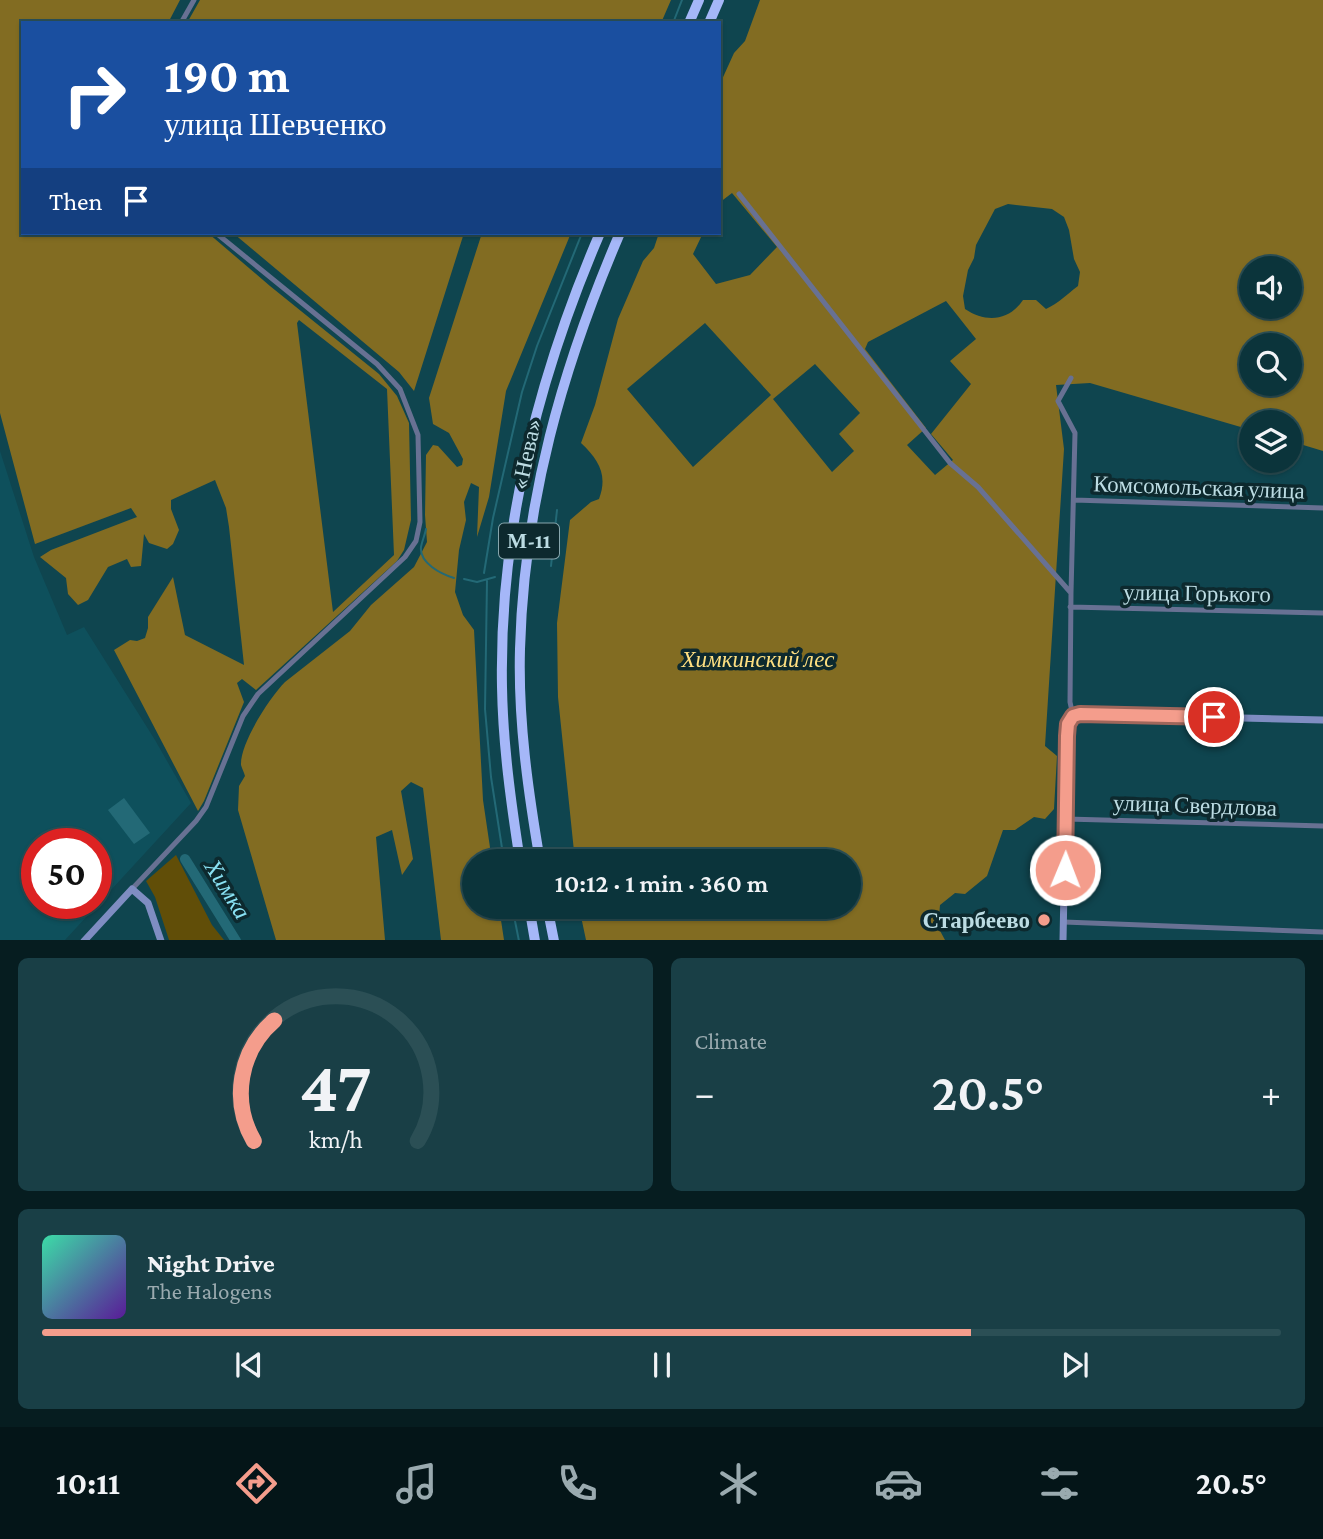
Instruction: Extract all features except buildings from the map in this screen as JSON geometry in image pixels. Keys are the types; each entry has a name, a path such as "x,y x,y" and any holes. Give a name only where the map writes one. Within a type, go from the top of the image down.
{"highway":[{"path":"690,21 699,0"},
{"path":"710,21 719,0"},
{"name":"«Нева»","path":"518,849 506,755 502,685 510,540 525,457 545,378 572,298 599,235"},
{"name":"«Нева»","path":"538,849 522,710 521,638 529,542 543,461 563,382 589,305 619,235"},
{"path":"531,919 535,940"},
{"path":"550,919 554,940"}],"main road":[{"path":"1063,940 1067,736 1068,724 1073,716 1080,714 1323,720"},
{"path":"84,940 132,889 148,904 161,940"}],"street":[{"path":"182,21 194,0"},
{"path":"739,194 950,463 978,486 1070,593"},
{"path":"132,889 206,807 243,716 258,694 405,557 416,541 420,522 418,435 400,389 377,364 218,235"},
{"path":"1071,378 1058,401 1075,433 1070,593 1070,702 1073,716"},
{"name":"Комсомольская улица","path":"1074,500 1323,508"},
{"name":"улица Горького","path":"1070,607 1323,613"},
{"name":"улица Свердлова","path":"1066,819 1323,826"},
{"path":"1064,922 1323,932"}],"shaded area":[{"path":"0,451 34,557 67,635 84,627 191,803 112,889 112,828 21,828 21,919 84,919 65,940 0,940"},
{"path":"124,798 150,833 134,844 108,810"},
{"path":"176,855 212,925 224,940 169,940 155,897 146,881"}],"green space":[{"path":"0,0 180,0 169,21 21,21 21,235 210,235 379,374 397,396 409,423 411,520 404,550 397,561 256,690 242,679 237,683 244,702 198,811 114,650 130,640 145,638 148,617 173,577 185,635 244,665 229,527 226,508 215,480 171,500 171,509 179,530 173,544 167,549 149,543 144,534 141,566 131,567 127,559 108,567 88,600 78,605 68,594 66,578 40,557 51,550 137,517 131,508 35,544 0,413","holes":["299,320 387,389 394,555 333,612 297,323"]},
{"path":"200,0 671,0 662,21 188,21"},
{"name":"Химкинский лес","path":"760,0 1323,0 1323,451 1302,445 1302,410 1239,410 1239,426 1090,383 1056,385 1064,449 1045,746 1057,756 1054,809 1045,819 1034,817 1015,830 1003,830 987,876 965,894 955,893 940,905 938,927 945,940 586,940 582,919 861,919 861,849 574,849 558,697 557,623 570,520 591,502 599,499 602,490 600,468 581,443 595,405 618,319 643,261 654,248 658,235 702,235 693,254 716,284 750,275 777,247 732,193 721,201 721,82 734,53 745,41","holes":["1008,204 1052,209 1064,217 1069,230 1074,259 1080,272 1078,286 1046,309 1036,300 1023,300 1011,312 997,318 981,316 965,309 963,296 968,270 976,245 995,209","946,301 976,339 950,361 971,384 931,434 953,460 935,475 907,445 926,428 865,349 868,342","705,323 771,395 693,467 627,389","815,364 860,413 839,434 854,451 832,472 773,399"]},
{"path":"235,235 463,235 414,391 399,372"},
{"path":"481,235 570,235 506,391 489,497 477,537 479,487 471,483 464,502 466,520 459,550 455,592 463,615 474,630 483,800 490,849 462,849 462,919 501,919 504,940 441,940 423,788 411,782 401,791 413,859 402,875 392,830 376,837 385,940 276,940 238,810 239,786 245,776 241,765 245,745 264,709 285,682 350,631 371,605 414,567 427,542 426,455 433,445 438,446 457,467 462,465 463,459 449,433 433,424 429,398"}],"waterway":[{"path":"674,21 682,0"},
{"path":"484,573 493,518 522,392 537,346 581,235"},
{"path":"551,566 557,510"},
{"path":"426,529 421,547 423,558 437,571 454,578"},
{"path":"542,556 552,553"},
{"path":"464,579 477,582 495,577"},
{"path":"487,581 485,709 491,777 502,849"},
{"name":"Химка","path":"185,859 235,940"},
{"path":"515,919 519,940"}],"place":[{"name":"Старбеево","path":"1044,920"}],"route":[{"path":"1065,870 1067,736 1068,724 1073,716 1214,717"}]}
